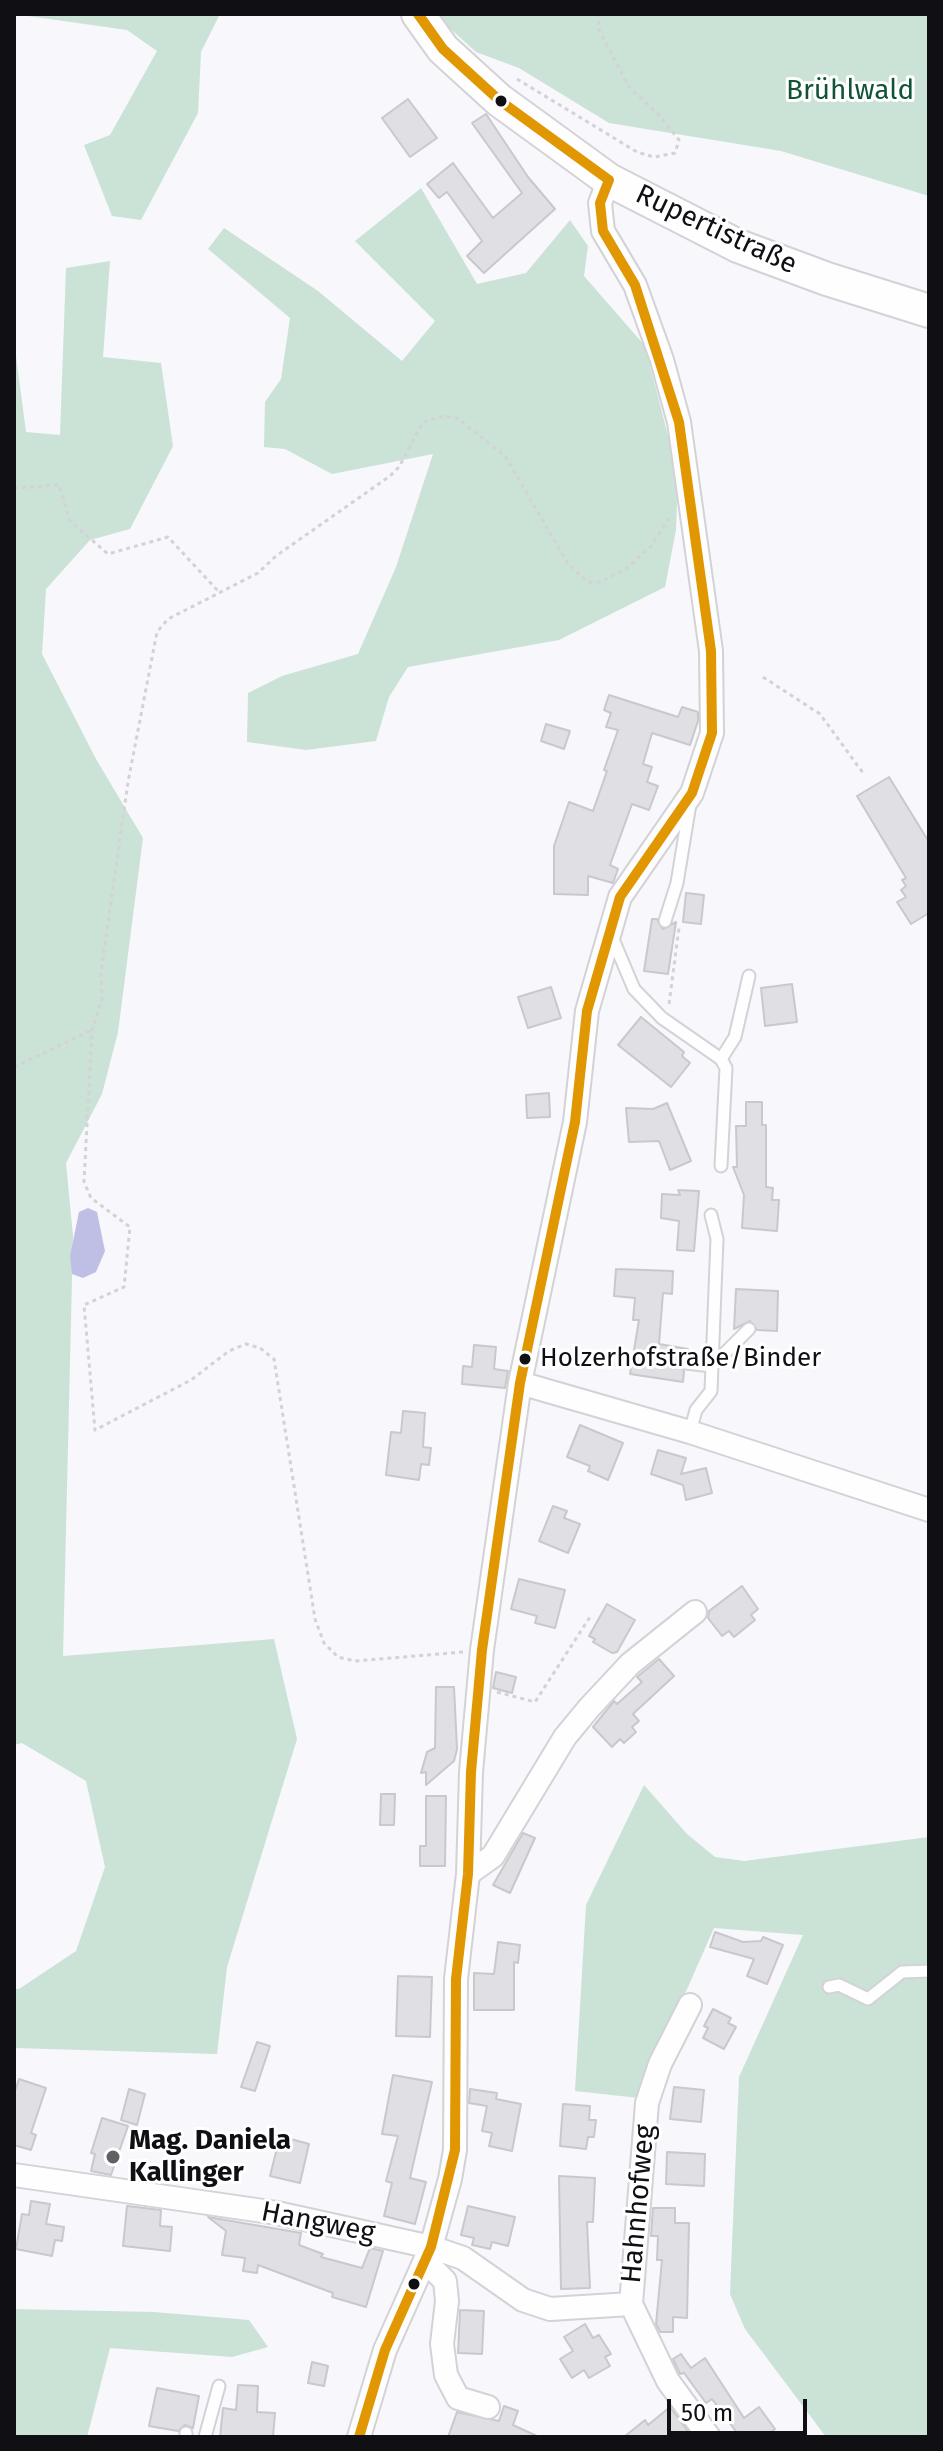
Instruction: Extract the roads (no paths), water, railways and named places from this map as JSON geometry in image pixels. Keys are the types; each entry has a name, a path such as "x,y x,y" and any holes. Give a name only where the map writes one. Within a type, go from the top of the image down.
{"main road":[{"name":"Rupertistraße","path":"418,14 443,49 499,100 609,180 738,246 827,279 929,311"}],"street":[{"path":"359,2437 385,2350 428,2254 455,2150 456,1979 468,1874 482,1650 520,1383 575,1122 587,1011 608,929 620,897 692,793 712,733 711,651 679,422 662,360 635,285 603,231 600,203 609,180"},
{"path":"520,1383 690,1432 929,1510"},
{"path":"468,1874 493,1856 565,1737 589,1708 630,1664 695,1612"},
{"name":"Hahnhofweg","path":"690,2005 660,2064 647,2103 631,2304 668,2381 709,2437"},
{"name":"Hangweg","path":"14,2175 265,2211 428,2254"},
{"path":"428,2254 445,2281 447,2301 442,2344 446,2375 458,2398 488,2407"},
{"name":"Hahnhofweg","path":"428,2254 463,2258 523,2300 550,2309 631,2304"}],"lane":[{"path":"665,921 692,793"},
{"path":"608,929 634,989 666,1021 721,1059 726,1068 721,1166"},
{"path":"721,1059 735,1037 749,976"},
{"path":"690,1432 696,1410 711,1391 717,1239 711,1215"},
{"path":"712,1366 749,1329"},
{"path":"686,1363 712,1366"},
{"path":"829,1987 839,1985 868,1999 902,1972 929,1971"},
{"path":"205,2437 219,2386"}],"water":[{"path":"88,1208 97,1212 105,1251 96,1272 83,1278 72,1274 70,1256 79,1212"}],"place":[{"name":"Holzerhofstraße/Binder","path":"525,1359"},
{"name":"Mag. Daniela Kallinger","path":"113,2157"}],"park label":[{"name":"Brühlwald","path":"850,91"}]}
